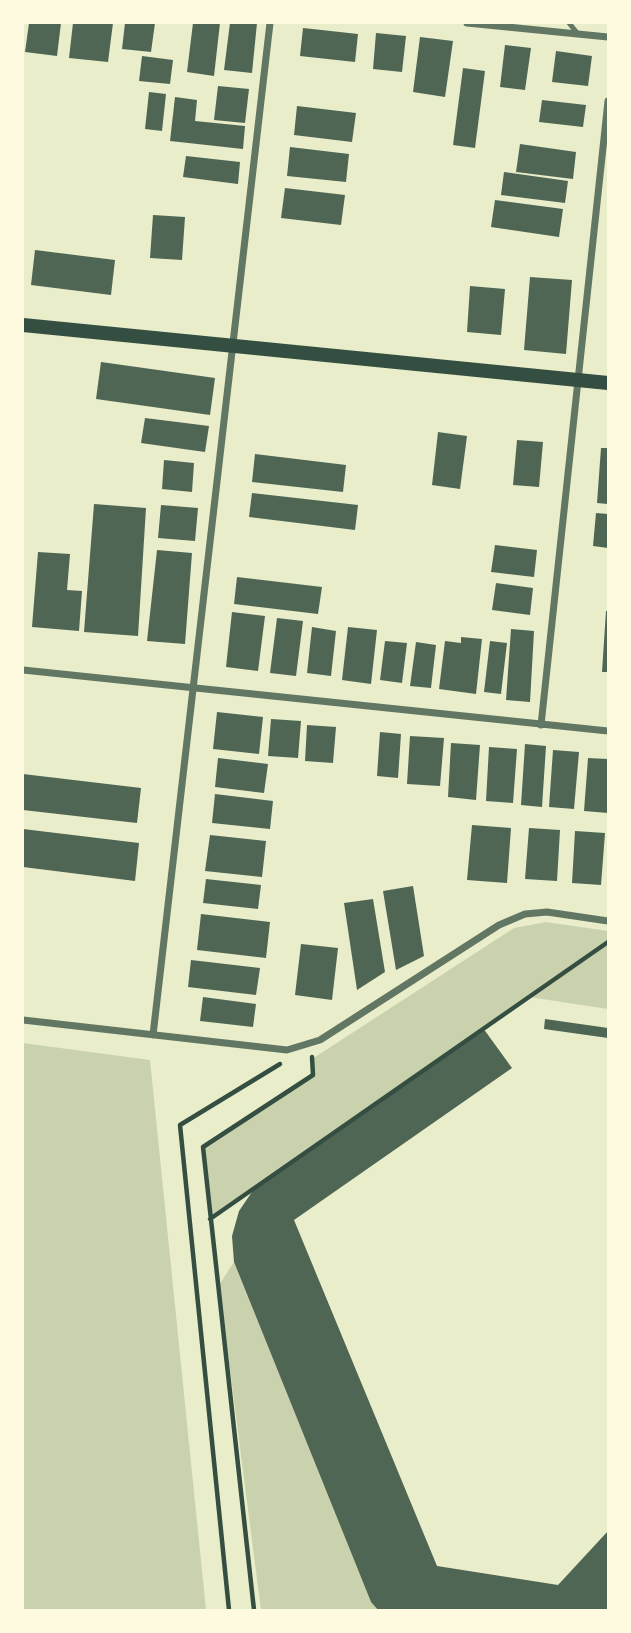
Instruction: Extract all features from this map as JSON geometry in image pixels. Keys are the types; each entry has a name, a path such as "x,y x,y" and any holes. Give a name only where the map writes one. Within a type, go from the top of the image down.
{"main road":[{"path":"23,326 608,383"}],"street":[{"path":"153,1035 270,23"},
{"path":"467,23 608,37"},
{"path":"541,725 608,101"},
{"path":"23,670 608,731"},
{"path":"23,1020 287,1050 312,1044 508,921 526,914 547,912 608,921"}],"lane":[{"path":"569,23 578,34"}],"path":[{"path":"210,1219 608,942"},
{"path":"229,1610 180,1125 312,1044 313,1075 203,1147 254,1610"}],"green space":[{"path":"546,922 608,931 608,1009 529,997 210,1219 203,1147 313,1075 312,1059 514,928"},
{"path":"23,1043 150,1060 206,1610 23,1610"},
{"path":"234,1262 371,1602 378,1610 261,1610 219,1285"}],"building":[{"path":"29,23 61,23 57,56 25,52"},
{"path":"73,23 113,23 108,62 69,58"},
{"path":"125,23 155,23 151,52 122,49"},
{"path":"193,23 220,23 214,76 187,72"},
{"path":"230,23 257,23 252,73 224,70"},
{"path":"303,28 358,34 355,62 300,56"},
{"path":"376,33 406,36 402,72 373,69"},
{"path":"420,37 453,41 445,97 413,92"},
{"path":"505,45 531,48 525,90 500,87"},
{"path":"556,51 592,56 588,86 552,82"},
{"path":"142,56 173,60 170,84 139,81"},
{"path":"463,68 485,71 475,148 453,145"},
{"path":"218,86 249,89 245,123 214,120"},
{"path":"149,92 166,94 162,131 145,129"},
{"path":"175,97 197,100 195,121 245,126 243,149 170,141"},
{"path":"542,100 586,105 583,127 539,122"},
{"path":"297,106 356,113 352,142 294,135"},
{"path":"520,144 576,152 573,179 516,172"},
{"path":"290,147 349,154 346,182 287,176"},
{"path":"186,156 240,162 238,184 183,177"},
{"path":"504,172 568,181 565,203 501,195"},
{"path":"285,188 345,195 341,225 281,218"},
{"path":"495,200 563,209 559,237 491,227"},
{"path":"153,215 185,217 182,260 150,258"},
{"path":"35,250 115,260 111,295 31,285"},
{"path":"530,277 572,280 566,354 524,350"},
{"path":"470,286 505,289 501,335 467,332"},
{"path":"101,362 215,378 210,415 96,399"},
{"path":"145,418 209,426 205,452 141,443"},
{"path":"438,432 467,436 460,489 432,485"},
{"path":"517,440 543,442 539,487 513,485"},
{"path":"601,448 608,448 608,504 597,503"},
{"path":"255,454 346,465 343,492 252,482"},
{"path":"164,460 194,463 192,492 162,489"},
{"path":"252,493 358,505 355,530 249,517"},
{"path":"94,504 146,508 138,636 84,632"},
{"path":"161,505 198,508 195,541 158,538"},
{"path":"596,513 608,514 608,548 593,546"},
{"path":"495,545 537,550 534,577 491,572"},
{"path":"157,550 192,553 185,644 147,641"},
{"path":"38,552 70,554 67,590 82,591 79,631 32,627"},
{"path":"237,577 322,587 318,614 234,604"},
{"path":"496,583 533,588 530,615 492,610"},
{"path":"606,611 608,672 602,672"},
{"path":"232,612 265,616 258,671 226,667"},
{"path":"277,618 303,621 296,676 270,673"},
{"path":"312,627 336,631 331,676 307,673"},
{"path":"348,627 377,630 371,684 342,680"},
{"path":"511,629 534,631 530,702 506,700"},
{"path":"461,637 482,639 476,694 439,689 445,641 461,643"},
{"path":"385,641 407,643 402,683 380,680"},
{"path":"490,641 507,643 501,694 484,692"},
{"path":"416,642 436,645 431,688 410,686"},
{"path":"217,712 263,717 259,754 213,749"},
{"path":"271,719 301,721 298,758 268,756"},
{"path":"307,725 336,727 333,763 305,761"},
{"path":"380,732 401,734 398,778 377,776"},
{"path":"410,736 444,738 440,786 407,784"},
{"path":"451,743 480,745 476,800 448,797"},
{"path":"525,744 546,746 542,807 521,805"},
{"path":"489,747 517,749 513,803 486,801"},
{"path":"553,750 579,752 574,809 549,807"},
{"path":"218,758 268,764 264,793 215,787"},
{"path":"588,758 608,759 608,813 584,811"},
{"path":"23,774 141,788 137,823 23,810"},
{"path":"215,794 273,801 270,829 212,823"},
{"path":"472,825 511,828 507,883 467,880"},
{"path":"529,828 560,830 557,881 525,879"},
{"path":"23,829 139,843 135,881 23,867"},
{"path":"575,831 605,833 601,885 572,883"},
{"path":"210,835 266,841 262,877 205,871"},
{"path":"206,879 261,885 258,909 203,903"},
{"path":"413,886 424,956 396,970 383,891"},
{"path":"373,899 385,972 357,990 344,903"},
{"path":"201,914 270,922 266,958 197,950"},
{"path":"301,944 338,948 332,1000 295,995"},
{"path":"191,960 260,968 256,995 188,987"},
{"path":"203,997 256,1004 253,1027 200,1021"},
{"path":"545,1019 608,1028 608,1038 544,1029"},
{"path":"483,1028 512,1068 294,1220 437,1566 558,1585 608,1531 608,1610 378,1610 371,1602 234,1262 232,1236 239,1211 254,1189"}]}
